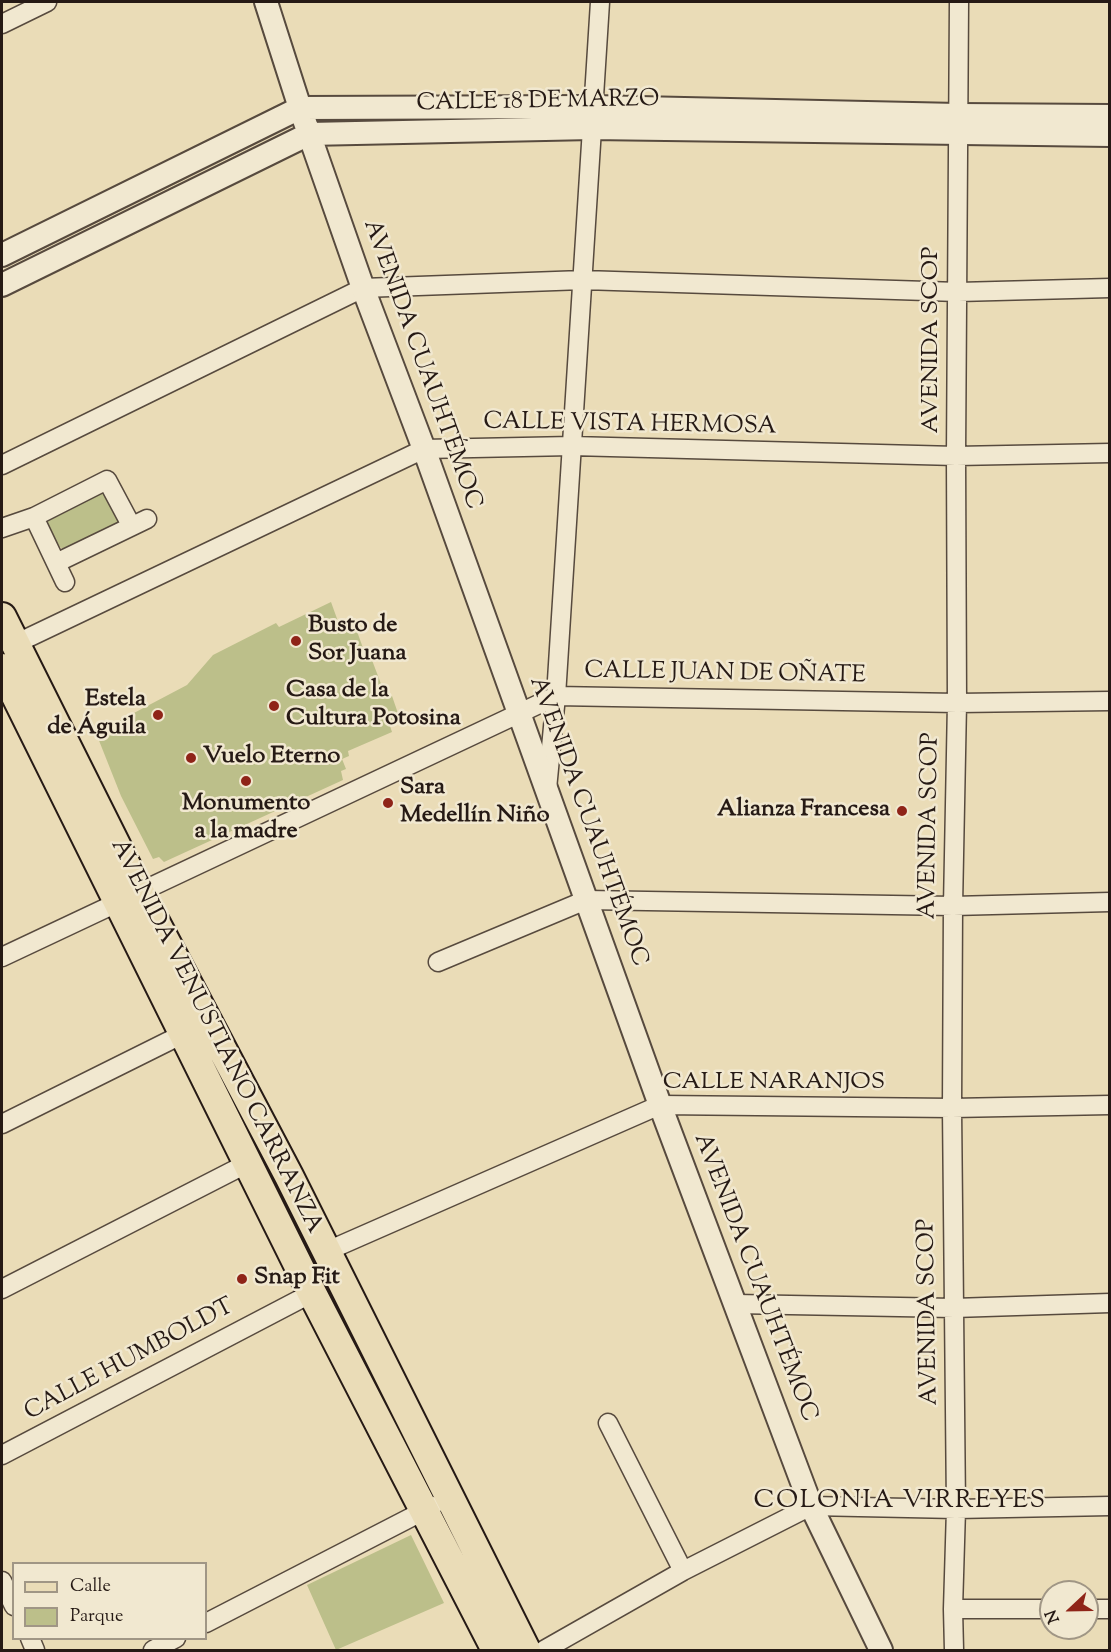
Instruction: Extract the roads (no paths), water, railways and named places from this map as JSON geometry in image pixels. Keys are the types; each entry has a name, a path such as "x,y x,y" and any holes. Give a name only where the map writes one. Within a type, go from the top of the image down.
{"main road":[{"name":"AVENIDA VENUSTIANO CARRANZA","path":"2,617 8,656 129,898 289,1176 437,1504 496,1650"},
{"name":"AVENIDA VENUSTIANO CARRANZA","path":"129,898 184,1033 312,1293 526,1650"}],"street":[{"path":"2,24 47,2"},
{"name":"AVENIDA CUAUHTÉMOC","path":"266,2 300,108 363,288 424,449 660,1105 811,1506 881,1650"},
{"path":"547,791 556,696 600,2"},
{"name":"AVENIDA SCOP","path":"954,1650 956,1509 952,1108 957,703 959,2"},
{"name":"CALLE 18 DE MARZO","path":"2,255 300,108 593,118 958,125 1110,135"},
{"name":"CALLE 18 DE MARZO","path":"958,125 1110,116"},
{"name":"CALLE 18 DE MARZO","path":"2,285 309,134 593,118"},
{"path":"2,465 363,288 583,280 958,292 1110,288"},
{"name":"CALLE VISTA HERMOSA","path":"8,656 424,449 572,446 956,456 1110,453"},
{"path":"2,528 34,517 107,480 139,522 56,563"},
{"path":"34,517 65,582"},
{"name":"CALLE JUAN DE OÑATE","path":"2,957 556,696 957,703 1110,701"},
{"path":"438,962 586,900 953,906 1110,902"},
{"path":"2,1124 184,1033"},
{"name":"CALLE NARANJOS","path":"325,1252 660,1105 952,1108 1110,1105"},
{"path":"2,1289 248,1163"},
{"name":"CALLE HUMBOLDT","path":"2,1455 312,1293"},
{"path":"735,1304 954,1308 1110,1303"},
{"path":"608,1423 683,1570"},
{"path":"207,1622 437,1504"},
{"path":"544,1650 683,1570 811,1506 956,1509 1110,1506"},
{"path":"2,1581 12,1602"},
{"path":"953,1609 1039,1609"},
{"path":"153,1650 172,1640"}],"place":[{"name":"Busto de Sor Juana","path":"296,641"},
{"name":"Casa de la Cultura Potosina","path":"274,706"},
{"name":"Estela de Águila","path":"158,715"},
{"name":"Vuelo Eterno","path":"191,758"},
{"name":"Monumento a la madre","path":"246,781"},
{"name":"Sara Medellín Niño","path":"388,803"},
{"name":"Alianza Francesa","path":"902,811"},
{"name":"Snap Fit","path":"242,1279"}],"district":[{"name":"COLONIA VIRREYES","path":"900,1503"}]}
